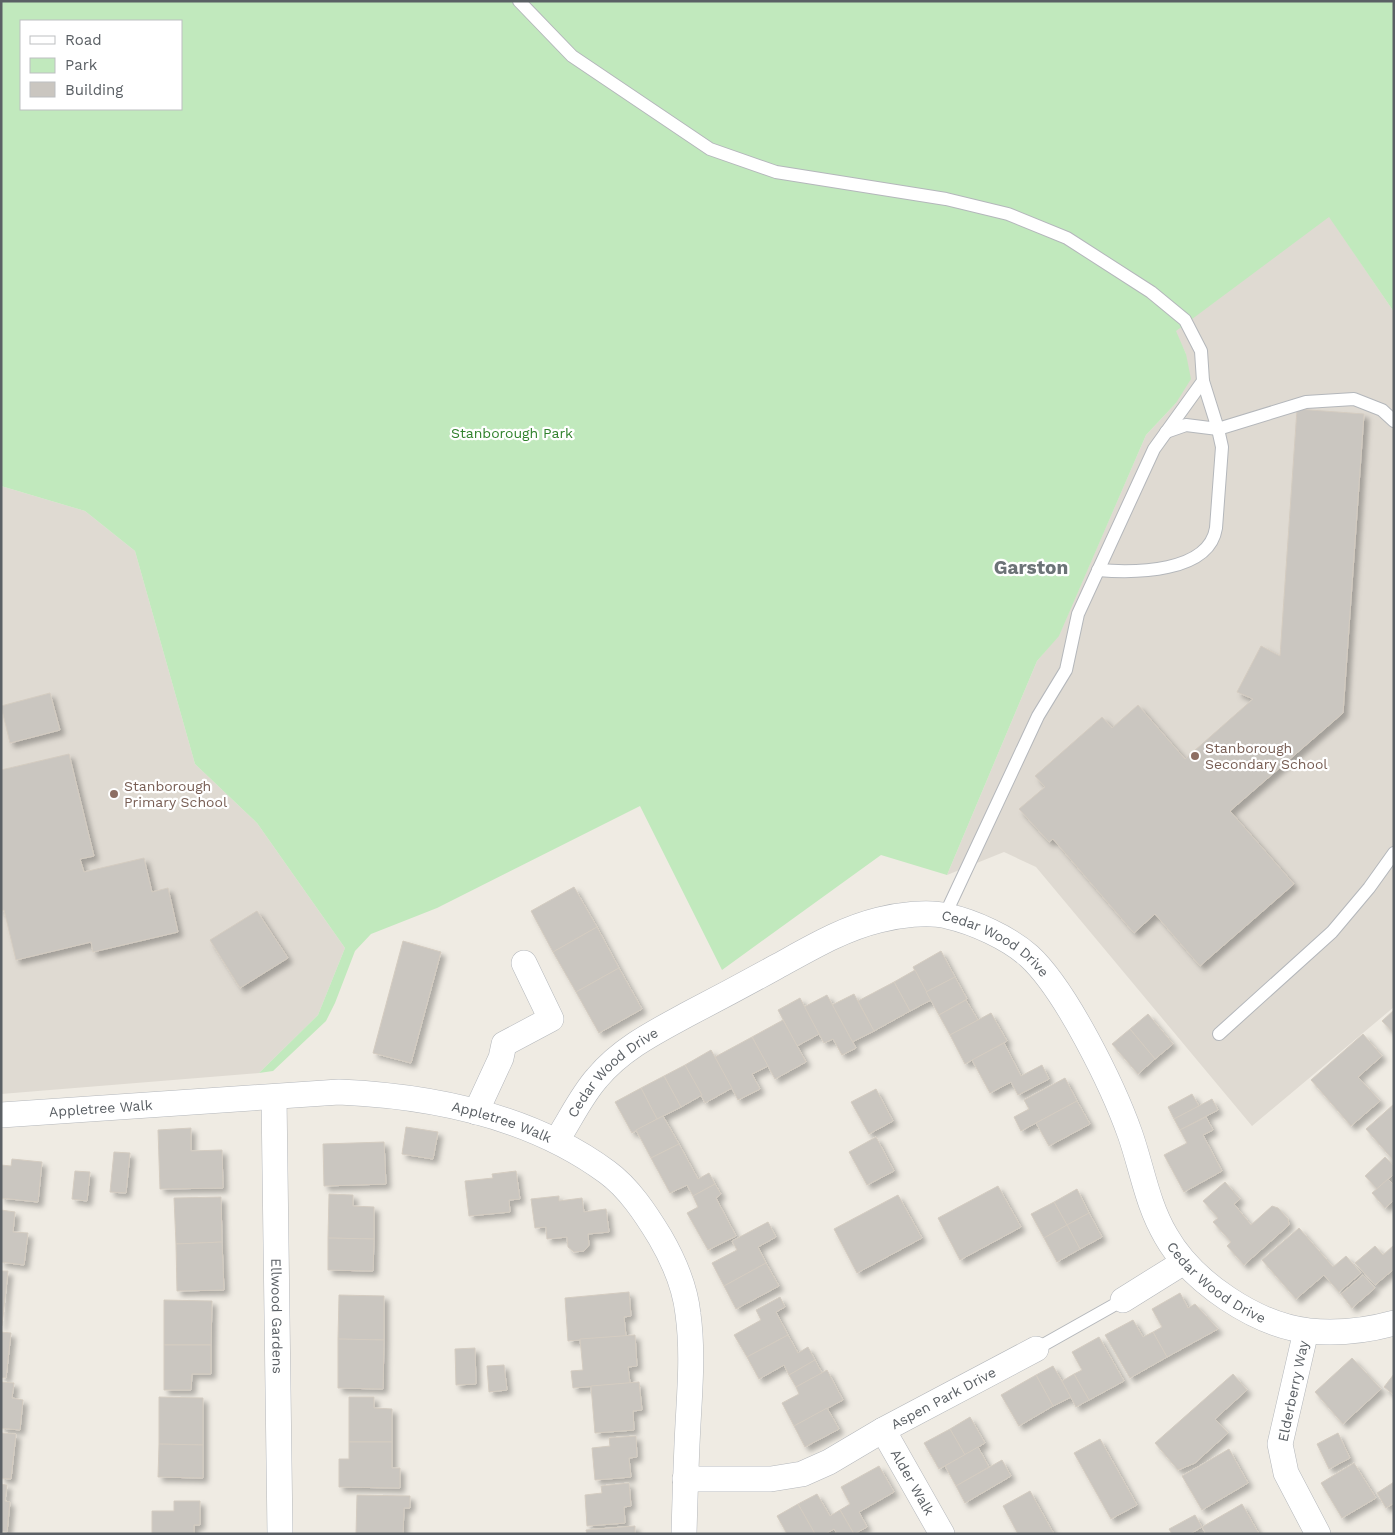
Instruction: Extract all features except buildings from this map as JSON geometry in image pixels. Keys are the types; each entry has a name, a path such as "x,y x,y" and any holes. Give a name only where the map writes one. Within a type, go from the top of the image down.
{"street":[{"name":"Cedar Wood Drive","path":"558,1140 596,1078 637,1042 837,934 880,920 912,915 945,915 1002,939 1027,954 1046,974 1086,1041 1119,1108 1131,1136 1154,1214 1166,1238 1184,1262 1211,1288 1240,1306 1274,1322 1306,1331 1358,1332 1394,1323"},
{"path":"476,1112 501,1058 504,1044 551,1019 524,963"},
{"name":"Appletree Walk","path":"1,1115 339,1092 383,1094 476,1112 558,1140 609,1173 631,1196 652,1223 668,1252 680,1280 688,1312 692,1352 684,1534"},
{"name":"Ellwood Gardens","path":"274,1097 280,1534"},
{"name":"Aspen Park Drive","path":"1123,1300 1184,1262"},
{"name":"Elderberry Way","path":"1306,1331 1280,1444 1286,1473 1318,1534"},
{"name":"Aspen Park Drive","path":"685,1479 771,1479 802,1474 829,1462 883,1430 1036,1349"},
{"name":"Alder Walk","path":"883,1430 942,1534"}],"lane":[{"path":"519,1 572,56 710,149 776,172 946,199 1008,214 1067,238 1151,292 1185,320 1201,351 1203,381 1222,447 1214,541 1205,552 1182,564 1124,572 1098,570"},
{"path":"945,915 1038,716 1066,670 1078,614 1154,449 1203,381"},
{"path":"1166,432 1186,426 1218,429 1306,402 1354,398 1382,410 1394,421"},
{"path":"1220,1034 1332,932 1369,888 1394,853"},
{"name":"Aspen Park Drive","path":"1036,1349 1123,1300"}],"shaded area":[{"name":"Stanborough Secondary School","path":"1329,216 1394,312 1394,1007 1252,1126 1036,867 1004,852 947,875 1037,661 1059,635 1146,435 1176,403 1186,354 1175,331"},
{"name":"Stanborough Primary School","path":"1,486 85,511 135,551 195,764 257,823 345,948 318,1015 259,1073 1,1094"}],"green space":[{"name":"Stanborough Park","path":"1,1 1394,1 1394,312 1329,217 1176,331 1186,354 1191,379 1176,403 1146,435 1059,636 1037,661 947,875 881,855 722,970 640,806 437,908 371,934 355,951 326,1021 273,1071 259,1073 318,1015 345,948 257,823 195,764 135,551 85,511 1,486"}],"place":[{"name":"Stanborough Secondary School","path":"1195,756"},
{"name":"Stanborough Primary School","path":"114,794"}],"district":[{"name":"Garston","path":"1031,567"}]}
